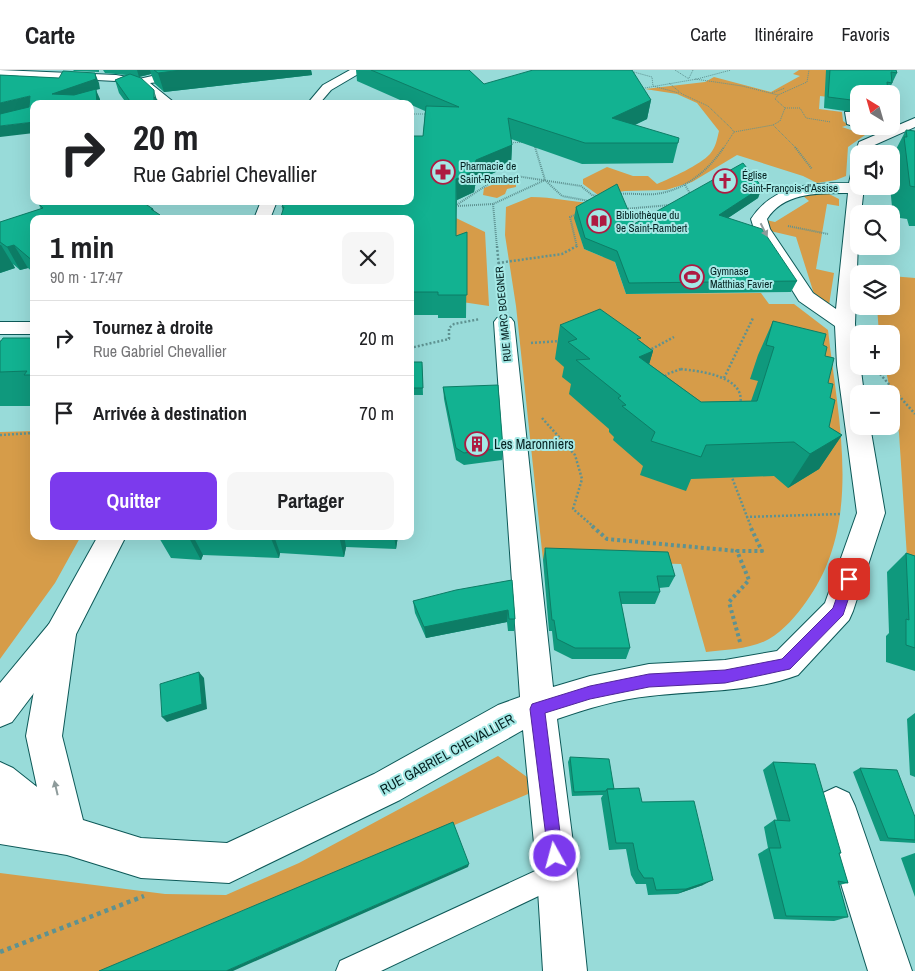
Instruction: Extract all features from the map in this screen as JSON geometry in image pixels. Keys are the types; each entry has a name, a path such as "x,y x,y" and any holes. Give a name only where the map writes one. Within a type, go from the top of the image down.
{"street":[{"path":"115,89 161,77 240,70"},
{"path":"316,100 321,92 343,73 359,70"},
{"path":"0,72 21,71 116,78 139,82 150,87 165,100"},
{"path":"900,128 915,122"},
{"path":"864,145 884,135"},
{"path":"845,324 806,298 762,229 759,220 763,210 779,199 822,190 850,181"},
{"name":"RUE GABRIEL CHEVALLIER","path":"0,825 67,835 141,858 229,862 387,787 510,717 590,692 649,680 725,676 786,664 838,611 871,513 848,365 845,324 850,253"},
{"name":"RUE MARC BOEGNER","path":"504,327 538,709 557,874 565,971"},
{"path":"0,328 30,328"},
{"path":"0,710 60,634 110,540"},
{"path":"60,634 44,736 67,835"},
{"name":"RUE GABRIEL CHEVALLIER","path":"0,781 67,835"},
{"path":"836,806 890,971"}],"lane":[{"path":"848,114 850,122"},
{"path":"350,971 557,874"}],"path":[{"path":"675,70 688,78 742,86 778,95 807,82 809,70"},
{"path":"688,78 693,73 693,70"},
{"path":"634,90 688,78 712,77 731,70"},
{"path":"629,71 652,77 652,86"},
{"path":"669,83 682,94"},
{"path":"652,86 682,94 708,106 712,114 729,124 734,132"},
{"path":"772,94 785,88"},
{"path":"778,95 775,99 785,108 800,108 806,118 830,122"},
{"path":"734,132 773,125 780,121 785,108"},
{"path":"414,114 435,114"},
{"path":"773,125 803,154 817,176 822,190"},
{"path":"615,194 654,194 685,185 715,160 724,150 734,132"},
{"path":"507,142 534,142 545,180 562,196 579,201 598,201"},
{"path":"450,209 492,181 516,176 581,186 592,195 604,196"},
{"path":"484,178 492,181"},
{"path":"448,206 493,204 545,180"},
{"path":"685,185 692,200"},
{"name":"RUE MARC BOEGNER","path":"493,204 504,327"},
{"path":"623,209 674,204"},
{"path":"498,263 562,254 577,247 570,217 582,211"},
{"path":"759,220 850,239"},
{"path":"724,378 753,318"},
{"path":"414,347 449,338 449,328 454,324 504,327 564,341"},
{"path":"644,354 674,337"},
{"path":"681,369 706,371 724,378 738,389 742,398 742,406 739,413 731,419 706,423 685,418 668,409 660,401 657,392 658,384 662,377 681,369"},
{"path":"881,375 915,414"},
{"path":"511,402 529,403 575,456 582,479 572,509 607,539 737,551 762,551 746,517 731,474"},
{"path":"706,423 710,429"},
{"path":"0,434 30,434"},
{"path":"746,517 871,513"},
{"path":"737,551 749,580 729,602 747,672"},
{"path":"0,952 147,895"}],"shaded area":[{"path":"799,70 853,70 846,99 820,96 819,109 842,112 843,121 848,125 842,127 850,130 850,135 865,135 848,147 846,176 836,180 817,183 803,176 737,155 692,182 666,190 625,191 598,195 583,184 583,179 607,167 633,176 648,176 657,184 693,167 712,151 719,131 697,103 677,94 645,89 705,82 714,77 771,92 800,76 793,74"},
{"path":"502,181 516,181 516,187 507,189 505,194 497,198 483,195 484,188"},
{"path":"829,194 839,199 839,206 827,204 816,269 834,273 829,305 815,297 796,237 766,230 766,220 775,222 809,201 802,195"},
{"path":"531,197 594,203 575,218 584,249 603,257 613,257 626,294 761,293 769,304 794,304 828,330 841,435 843,470 841,505 835,539 824,571 806,602 780,631 769,639 747,647 706,652 681,564 543,560 516,306 505,235 506,207"},
{"path":"456,218 485,232 489,306 462,302 414,228 414,222"},
{"path":"900,277 915,278 915,575 908,573 899,435 900,385 889,385 887,375 900,375 900,325 878,325 878,315 900,315"},
{"path":"30,431 30,540 79,540 55,583 0,659 0,432"},
{"path":"498,756 527,777 528,794 109,971 0,971 0,873 165,894 226,895 299,863"}],"building":[{"path":"154,70 182,70 158,73"},
{"path":"371,70 469,70 484,84 533,70 632,70 651,100 612,118 679,138 678,143 585,143 508,118 512,145 476,160 474,171 456,179 456,236 467,232 467,295 438,295 438,292 414,292 414,215 281,215 284,207 282,207 283,205 414,205 414,136 423,136 426,106 459,107"},
{"path":"830,70 896,70 897,73 891,72 892,83 887,82 887,85 850,85 850,100 828,97"},
{"path":"63,71 95,73 96,79 52,94 74,95 96,89 97,100 30,100 30,122 0,126 0,114 29,107 30,96 0,103 0,75 59,78"},
{"path":"130,74 141,78 154,90 154,100 129,100 115,80"},
{"path":"906,130 915,131 915,187 910,186 904,137 907,137"},
{"path":"743,163 762,187 719,215 762,229 797,281 629,283 617,251 585,238 576,207 617,184 634,224"},
{"path":"40,205 147,205 160,215 30,215 30,259 14,245 7,247 0,242 0,222 43,208"},
{"path":"600,309 641,338 637,339 653,351 639,357 701,402 757,401 774,347 766,345 773,321 826,334 823,345 827,347 825,356 834,358 828,383 833,384 830,398 835,400 829,427 842,435 810,454 794,442 706,445 701,457 651,441 655,432 622,406 626,405 618,398 621,396 576,360 590,359 568,342 577,339 560,325"},
{"path":"3,338 30,338 30,375 24,375 27,371 0,372 1,341"},
{"path":"414,362 422,362 423,388 414,388"},
{"path":"498,385 503,448 464,453 456,448 443,387"},
{"path":"545,548 668,552 675,576 657,576 660,592 619,592 630,648 575,648 557,639 554,620 552,620"},
{"path":"906,553 915,556 915,648 906,645 906,619 909,620"},
{"path":"512,580 515,619 509,619 508,610 424,627 413,601 456,590"},
{"path":"199,672 202,704 162,717 160,684"},
{"path":"570,757 609,759 614,789 574,792"},
{"path":"773,762 815,764 848,883 838,881 848,917 786,916 769,848 781,848 774,820 790,821"},
{"path":"860,768 897,770 915,817 915,840 888,838"},
{"path":"639,788 642,802 694,801 713,880 686,889 656,890 653,878 644,878 638,869 633,843 616,843 607,789"},
{"path":"453,822 469,864 226,971 99,971"}],"place":[{"name":"Pharmacie de Saint-Rambert","path":"443,172"},
{"name":"Église Saint-François-d'Assise","path":"725,181"},
{"name":"Bibliothèque du 9e Saint-Rambert","path":"599,221"},
{"name":"Gymnase Matthias Favier","path":"692,277"},
{"name":"Les Maronniers","path":"477,444"}],"route":[{"path":"555,856 538,709 590,692 649,680 725,676 786,664 838,611 849,579"}]}
